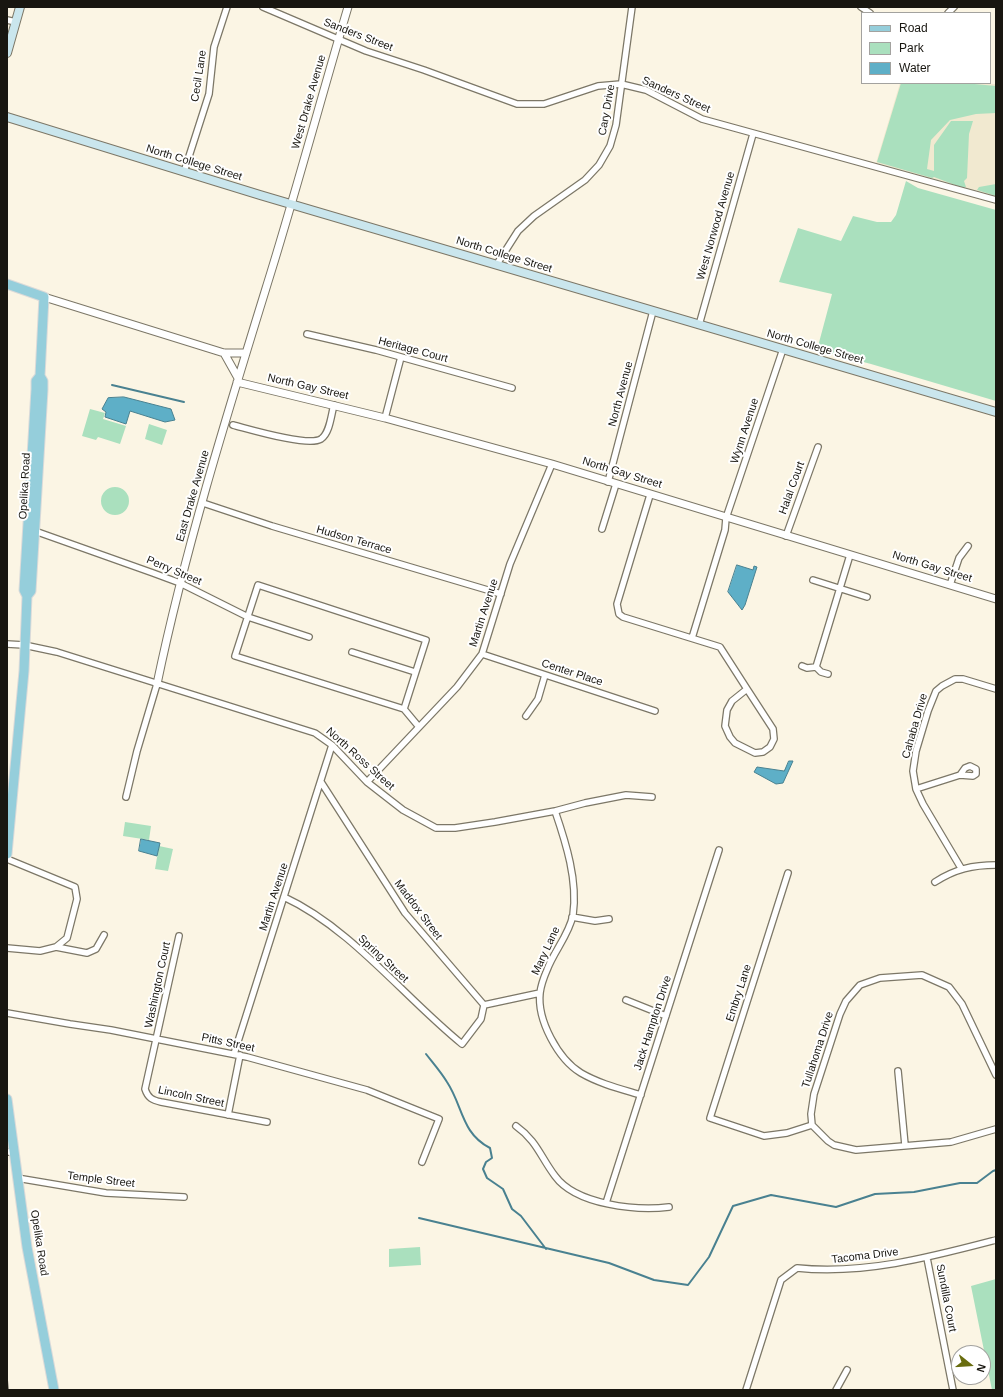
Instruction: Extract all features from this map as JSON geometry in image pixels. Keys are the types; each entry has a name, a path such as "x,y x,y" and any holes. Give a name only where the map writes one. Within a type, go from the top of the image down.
{"main road":[{"path":"7,54 20,7"},
{"name":"North College Street","path":"7,117 290,204 996,412"},
{"path":"7,284 44,297"},
{"name":"Opelika Road","path":"7,854 24,671 27,596 31,591 31,530 43,390 43,381 40,376 44,297"},
{"name":"Opelika Road","path":"7,1099 10,1152 17,1178 27,1247 54,1390"}],"street":[{"name":"Cecil Lane","path":"184,172 209,94 214,47 227,7"},
{"name":"Sanders Street","path":"263,7 338,40 516,104 544,104 598,86 621,84 646,90 702,118 753,134 996,200"},
{"name":"West Drake Avenue","path":"290,204 348,7"},
{"name":"Cary Drive","path":"497,264 518,231 534,216 585,180 599,165 610,146 616,125 632,7"},
{"path":"7,20 16,22"},
{"name":"West Norwood Avenue","path":"699,325 753,134"},
{"name":"East Drake Avenue","path":"126,796 137,751 157,684 180,583 237,380 290,204"},
{"path":"44,297 224,353 245,353"},
{"name":"North Avenue","path":"608,482 653,311"},
{"name":"Heritage Court","path":"307,334 401,357 512,388"},
{"name":"Wynn Avenue","path":"692,638 725,530 726,518 783,349"},
{"path":"224,353 237,380"},
{"path":"385,418 401,357"},
{"name":"North Gay Street","path":"237,380 385,418 552,464 850,556 996,599"},
{"path":"233,425 314,442 321,439 326,433 334,405"},
{"name":"Halal Court","path":"786,536 818,447"},
{"name":"Martin Avenue","path":"367,782 458,687 482,654 510,564 552,464"},
{"path":"602,529 616,484"},
{"path":"650,495 617,604 617,609 623,617 720,647 773,729 774,740 770,747 763,752 755,753 735,743 730,737 725,726 727,710 732,701 747,689"},
{"name":"Hudson Terrace","path":"203,503 272,526 501,594"},
{"name":"Perry Street","path":"31,530 180,583 248,617 309,637"},
{"path":"950,585 959,558 968,546"},
{"path":"816,667 850,556"},
{"path":"813,580 867,597"},
{"path":"404,708 426,640 258,585 235,656 404,708 420,727"},
{"name":"North Ross Street","path":"7,644 24,645 57,652 157,684 302,727 323,736 367,782 403,810 436,828 455,828 555,811 584,803 626,795 652,797"},
{"path":"352,652 415,672"},
{"name":"Center Place","path":"482,654 655,711"},
{"path":"802,666 807,668 816,667 822,672 828,674"},
{"path":"526,716 538,699 545,675"},
{"name":"Cahaba Drive","path":"961,868 923,804 916,789 913,772 916,751 936,691 948,682 963,679 996,689"},
{"name":"Martin Avenue","path":"234,1054 332,745"},
{"path":"916,789 960,775"},
{"name":"Maddox Street","path":"321,782 405,913 484,1005"},
{"name":"Mary Lane","path":"555,811 564,838 572,879 574,900 572,917 565,935 548,966 540,993 545,1024 553,1043 565,1059 580,1072 599,1082 641,1095"},
{"name":"Jack Hampton Drive","path":"606,1203 719,850"},
{"path":"7,859 75,887 77,899 67,938 56,947"},
{"path":"935,882 961,868 975,865 996,864"},
{"name":"Embry Lane","path":"788,873 710,1118 764,1136 787,1133 812,1125"},
{"name":"Spring Street","path":"284,897 303,905 333,926 440,1026 462,1044 481,1020 484,1005"},
{"path":"572,917 595,921 609,920"},
{"path":"7,948 40,951 56,947 87,953 96,949 104,935"},
{"name":"Washington Court","path":"157,1039 179,936"},
{"name":"Tullahoma Drive","path":"812,1125 811,1114 814,1094 840,1014 846,1001 854,990 860,985 880,978 922,975 949,987 962,1004 996,1075"},
{"path":"484,1005 540,993"},
{"path":"626,1000 666,1016"},
{"name":"Pitts Street","path":"7,1013 234,1054 367,1090 439,1119 422,1162"},
{"name":"Lincoln Street","path":"157,1039 145,1089 147,1096 154,1101 267,1122"},
{"path":"228,1115 240,1056"},
{"path":"898,1071 905,1145"},
{"path":"812,1125 834,1145 856,1150 877,1150 905,1145 951,1142 996,1129"},
{"path":"516,1126 529,1135 556,1177 569,1190 591,1200 606,1203 650,1209 669,1207"},
{"name":"Temple Street","path":"17,1178 106,1192 184,1197"},
{"name":"Tacoma Drive","path":"746,1390 781,1280 797,1268 824,1271 855,1269 927,1258 996,1240"},
{"name":"Sundilla Court","path":"927,1258 953,1390"},
{"path":"836,1390 848,1370"}],"shaded area":[{"path":"900,84 996,84 996,197 876,163"}],"green space":[{"path":"901,84 975,84 996,86 996,113 976,114 950,120 931,140 927,169 934,171 934,145 951,121 973,121 969,134 967,178 964,181 966,187 963,188 934,177 932,178 877,162"},
{"path":"906,181 918,188 996,210 996,401 871,364 817,350 832,294 779,282 798,228 841,241 853,216 877,222 891,222 896,215"},
{"path":"996,184 996,196 977,190 979,187"},
{"path":"90,409 105,413 103,419 126,426 120,444 98,437 96,440 82,436"},
{"path":"149,424 167,430 162,445 145,439"},
{"path":"115,487 125,491 129,501 125,511 115,515 105,511 101,501 105,491"},
{"path":"125,822 151,826 149,840 123,836"},
{"path":"159,846 173,849 168,871 155,869"},
{"path":"420,1247 421,1265 389,1267 389,1249"},
{"path":"996,1279 996,1390 992,1390 991,1385 991,1345 983,1345 971,1286"}],"water":[{"path":"124,397 171,409 175,420 165,422 130,411 126,424 105,417 106,412 102,409 108,398"},
{"path":"737,565 753,570 754,566 757,567 742,610 728,592"},
{"path":"789,761 793,761 783,783 776,784 754,772 757,767 784,771"},
{"path":"141,839 160,843 157,856 139,851"}],"waterway":[{"path":"112,385 184,402"},
{"path":"426,1054 452,1091 473,1135 480,1142 490,1148 492,1158 486,1162 483,1169 487,1178 503,1189 512,1209 521,1216 546,1249"},
{"path":"419,1218 609,1263 654,1280 688,1285 709,1257 733,1206 771,1195 836,1207 875,1194 914,1192 960,1183 977,1183 996,1170"}],"railway":[{"path":"7,1380 8,1390"}]}
